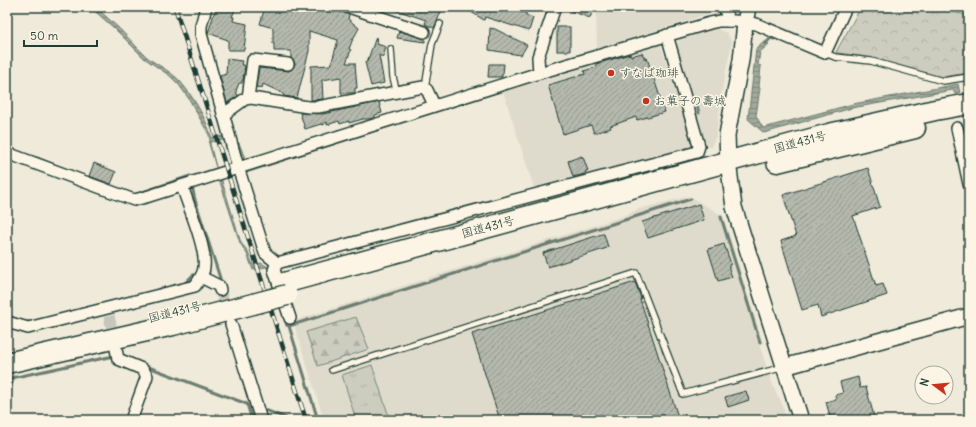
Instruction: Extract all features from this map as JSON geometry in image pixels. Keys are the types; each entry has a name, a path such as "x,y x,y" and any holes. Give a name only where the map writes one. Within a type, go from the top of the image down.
{"highway":[{"name":"国道431号","path":"7,351 253,298 728,168 829,134 935,110 969,104"},
{"name":"国道431号","path":"728,168 817,152 963,122"},
{"name":"国道431号","path":"7,363 173,326 253,298"}],"street":[{"path":"206,7 201,26 201,34 223,115 265,253 277,262"},
{"path":"349,7 378,12 424,32"},
{"path":"724,7 729,21"},
{"path":"748,7 741,60 727,135 728,168 734,206 802,420"},
{"path":"7,153 134,200 539,73 710,23 729,21 756,24 826,52 846,7"},
{"path":"539,73 538,57 551,8"},
{"path":"277,262 696,152 699,146 667,35"},
{"path":"248,98 253,60 288,64"},
{"path":"223,115 248,98 308,107 318,107 422,87 427,90 434,106"},
{"path":"963,122 969,184"},
{"path":"7,322 28,328 108,312 195,286 201,277 204,267 204,253 182,186"},
{"path":"277,262 274,270 290,318"},
{"path":"201,277 219,286 220,290"},
{"path":"784,367 969,316"},
{"path":"231,324 261,420"},
{"path":"116,349 118,359 142,369 147,376 131,420"}],"lane":[{"path":"425,89 432,44 440,24"},
{"path":"391,49 393,77 397,93"},
{"path":"826,52 835,57 871,61 943,81 969,77"},
{"path":"332,370 636,274 684,394 784,367"}],"shaded area":[{"path":"90,7 96,8 101,12 147,57 179,80 198,108 212,138 220,136 239,143 245,158 242,160 237,145 221,140 214,142 211,141 210,144 216,167 209,144 209,135 189,99 179,85 170,76 144,58 114,28"},
{"path":"596,7 703,7 713,9 712,12 685,22 597,49"},
{"name":"お菓子の壽城","path":"715,28 727,33 732,42 723,85 716,136 711,147 707,147 675,47 682,35"},
{"path":"764,42 769,44 760,52 758,65 761,66 760,88 756,116 763,128 853,104 958,84 960,93 955,94 953,90 852,108 764,133 748,119 756,49"},
{"name":"お菓子の壽城","path":"653,44 660,44 661,46 694,145 692,150 535,191 503,91 566,73"},
{"path":"497,90 498,92 246,173 246,170"},
{"path":"221,178 241,243 247,250 253,265 261,263 270,268 287,325 290,327 286,326 268,269 266,267 253,270 247,254 240,243 219,179"},
{"path":"689,196 723,216 763,343 759,344 772,383 778,398 780,398 787,420 324,420 293,321 621,217 639,209"}],"green space":[{"path":"861,7 937,7 969,16 969,73 941,77 866,57 836,52"},
{"path":"356,317 369,349 318,366 306,332"},
{"path":"372,365 390,420 356,420 342,375"}],"building":[{"path":"216,7 236,7 232,17 234,17 233,21 247,24 244,50 228,50 228,40 208,33"},
{"path":"265,7 322,7 333,11 334,9 349,15 348,19 359,28 349,49 351,50 346,63 355,63 357,88 355,88 355,93 341,93 341,77 322,80 323,99 311,100 311,66 331,65 338,40 309,31 309,51 297,98 284,96 282,93 263,84 262,88 256,87 259,68 289,71 295,64 291,58 291,51 274,51 273,28 260,24"},
{"path":"393,7 443,7 434,28 425,24 426,20 393,9"},
{"path":"463,7 522,7 521,12 526,13 526,15 533,18 529,31 485,17 484,20"},
{"path":"563,7 594,7 590,18"},
{"path":"557,27 570,27 570,51 557,51"},
{"path":"490,28 527,45 521,55 489,50"},
{"path":"399,31 425,39 425,42 397,38"},
{"path":"376,37 377,44 386,47 383,57 379,55 384,83 371,86 365,62 367,62"},
{"path":"642,53 645,59 647,58 665,112 637,120 636,117 610,126 611,128 594,133 591,125 563,134 548,85 585,74 584,71 597,67 596,64 630,54 631,56"},
{"path":"227,59 242,61 241,64 245,66 242,83 239,83 236,91 238,96 227,103 220,76 226,74"},
{"path":"489,64 504,64 502,77 488,77"},
{"path":"379,102 382,113 369,119 349,123 349,121 340,124 339,121 327,125 327,122 324,123 324,125 321,124 305,129 300,113 323,114"},
{"path":"582,156 588,171 586,171 585,174 573,177 568,161"},
{"path":"94,163 116,172 111,184 89,176"},
{"path":"868,168 880,207 853,216 876,286 883,284 887,295 821,317 818,305 802,310 781,241 796,236 783,195"},
{"path":"699,204 704,220 648,238 642,222"},
{"path":"604,234 607,248 548,267 543,253"},
{"path":"724,244 731,264 729,265 729,269 732,277 718,281 708,249"},
{"path":"635,282 679,420 500,420 472,334"},
{"path":"858,377 860,388 866,387 875,420 831,420 826,402 836,399 835,395 843,393 840,382"},
{"path":"746,391 749,400 728,407 725,397"}],"waterway":[{"path":"765,44 771,38 774,39"},
{"path":"697,105 699,113"},
{"path":"29,156 82,176"},
{"path":"134,195 190,176 191,180"},
{"path":"192,186 195,200 220,278"},
{"path":"289,326 691,199"},
{"path":"721,217 760,342"},
{"path":"184,284 193,275 199,276"},
{"path":"7,315 23,322 33,322"},
{"path":"287,325 289,326 318,420"},
{"path":"7,379 115,357"},
{"path":"143,365 247,404 252,420"},
{"path":"7,397 14,377"},
{"path":"262,411 265,410 291,420"}],"tunnel":[{"path":"220,290 229,316"},
{"path":"109,316 115,343"}],"railway":[{"path":"175,7 306,420"}],"place":[{"name":"すなば珈琲","path":"611,73"},
{"name":"お菓子の壽城","path":"646,101"}]}
